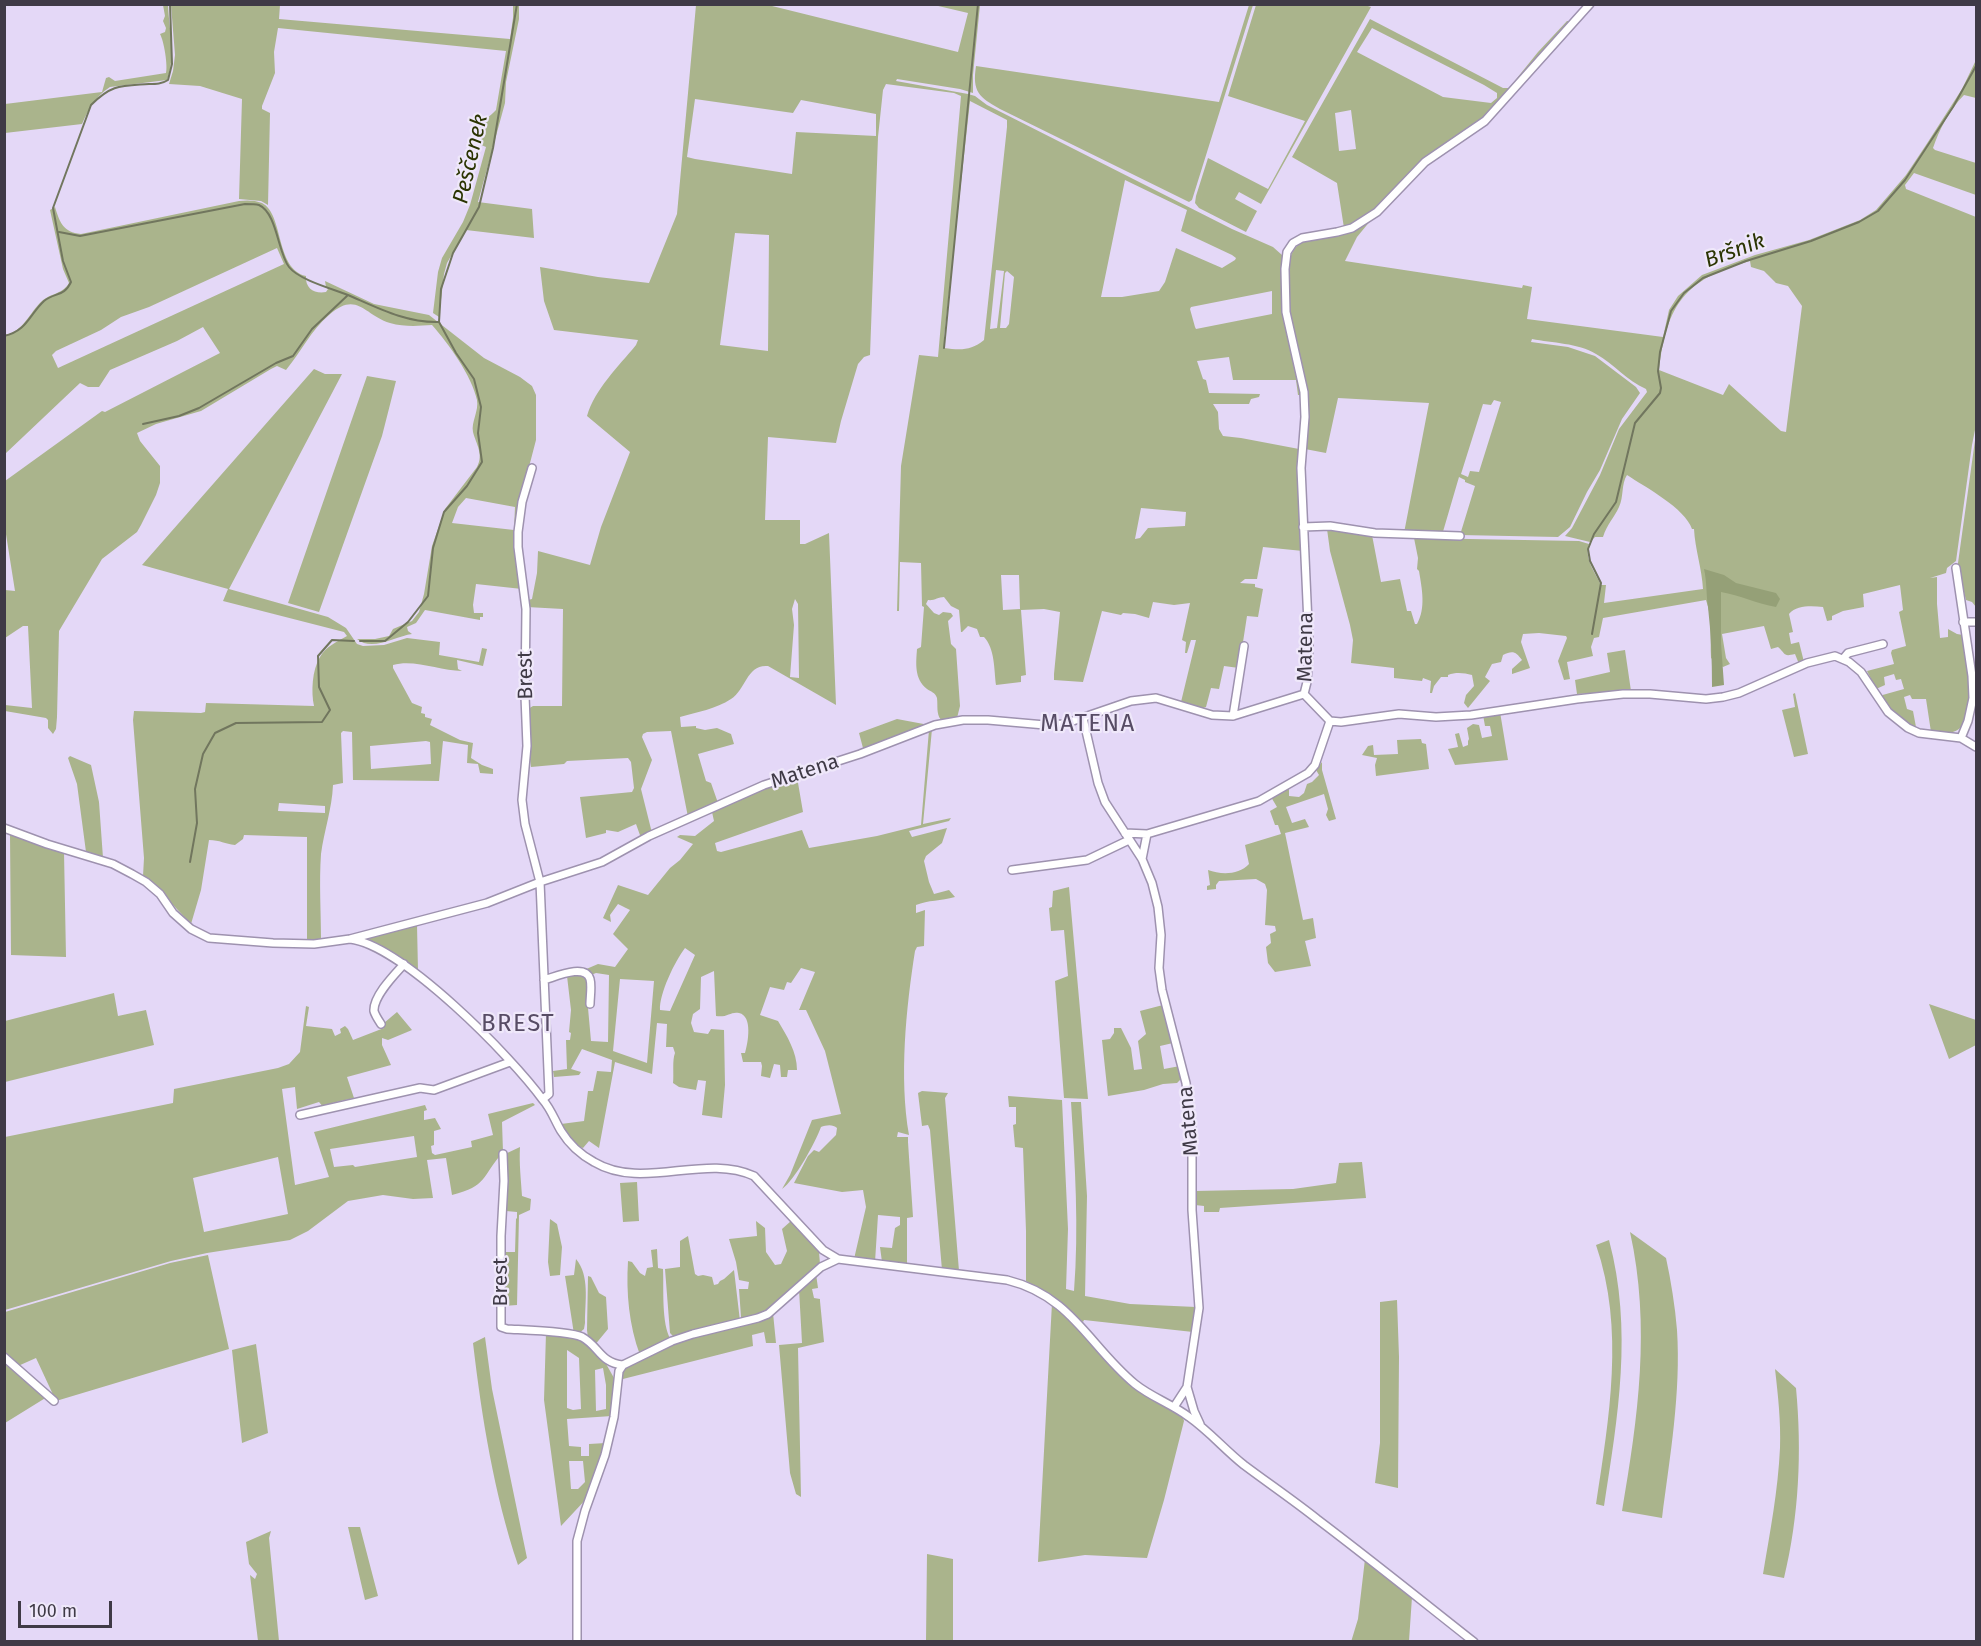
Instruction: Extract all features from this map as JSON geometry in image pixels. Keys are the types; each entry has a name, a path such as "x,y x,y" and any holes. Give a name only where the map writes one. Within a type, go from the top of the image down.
{"street":[{"name":"Matena","path":"540,882 602,862 649,836 764,785 860,754 935,726 971,720 1055,724 1083,718 1131,701 1149,698 1156,698 1212,715 1233,716 1304,694 1309,646 1301,468 1305,417 1304,392 1286,312 1287,252 1293,243 1302,238 1352,228 1377,212 1425,162 1485,122 1590,4"},
{"name":"Brest","path":"532,468 522,502 518,532 526,609 527,746 522,800 525,824 540,882 549,1094 543,1099"},
{"path":"1304,527 1330,526 1375,533 1460,536"},
{"path":"1956,568 1972,676 1973,698 1968,721 1961,738"},
{"path":"1963,622 1977,622"},
{"path":"1843,658 1848,653 1883,644"},
{"path":"1233,716 1244,646"},
{"path":"1304,694 1330,721 1341,722 1399,714 1436,717 1471,715 1623,694 1706,699 1739,693 1807,663 1835,656 1843,658 1861,672 1888,712 1908,728 1919,733 1961,738 1977,747"},
{"name":"Matena","path":"1083,718 1098,783 1105,802 1142,860 1152,883 1158,907 1161,935 1159,968 1162,990 1186,1083 1192,1132 1193,1227 1200,1294 1187,1387 1174,1407"},
{"path":"1125,833 1147,834 1259,801 1300,778 1316,765 1330,721"},
{"path":"4,828 113,864 132,874 160,894 190,929 209,938 296,944 350,939 487,903 540,882"},
{"path":"1142,860 1147,834"},
{"path":"1012,870 1087,860 1129,840"},
{"path":"350,939 371,944 404,964 469,1020 543,1099 570,1143 595,1163 629,1173 727,1169 740,1171 754,1176 823,1250 838,1259 1007,1280 1038,1290 1062,1306 1122,1372 1138,1386 1202,1426 1246,1466 1474,1641"},
{"path":"381,1024 374,1011 376,1003 390,979 404,964"},
{"path":"544,980 578,970 586,973 590,978 590,1004"},
{"path":"300,1115 420,1088 434,1090 510,1062"},
{"name":"Brest","path":"503,1154 501,1327 577,1335 587,1341 609,1362 617,1380"},
{"path":"821,1268 823,1250"},
{"path":"577,1641 577,1541 605,1455 612,1426 617,1380 623,1365 672,1341 768,1314 821,1268 838,1259"},
{"path":"4,1356 54,1401"},
{"path":"609,1362 623,1365"},
{"name":"Matena","path":"1187,1387 1194,1411 1202,1426"}],"green space":[{"path":"1362,4 1371,7 1261,204 1239,192 1235,199 1257,211 1246,232 1199,208 1195,203 1196,196 1208,158 1268,189 1305,121 1228,96 1256,5"},
{"path":"163,5 168,5 171,43 171,62 167,80 110,87 93,103 82,124 5,133 5,104 102,92 106,78 109,77 115,81 166,73 165,54 160,34 165,32 166,28 163,21 165,16"},
{"path":"171,5 280,5 279,19 510,39 513,5 519,5 519,19 506,82 505,103 478,202 532,209 534,238 466,230 447,263 439,317 433,313 442,258 470,205 486,147 474,142 476,130 496,110 506,51 278,28 274,52 275,73 262,106 262,109 270,113 268,205 261,201 239,199 242,99 200,86 169,84 175,55"},
{"path":"696,5 768,5 958,52 968,13 934,5 980,5 973,93 897,79 896,81 975,96 987,105 1232,229 1273,247 1282,255 1282,301 1298,369 1301,395 1298,395 1296,380 1233,380 1229,357 1197,361 1209,393 1260,394 1259,397 1251,399 1249,404 1213,404 1218,412 1219,429 1223,436 1299,449 1303,551 1263,547 1257,579 1245,579 1240,583 1255,584 1255,587 1263,589 1258,617 1247,616 1239,668 1224,666 1219,689 1211,688 1206,707 1181,702 1196,640 1191,640 1187,653 1185,653 1186,642 1182,640 1190,603 1174,605 1153,602 1149,618 1135,614 1123,613 1121,615 1102,611 1083,682 1054,680 1060,612 1044,609 1021,610 1026,675 1021,676 1021,682 996,685 992,653 984,637 980,637 977,629 968,626 961,632 959,610 951,606 944,597 928,600 926,604 934,613 939,615 943,612 951,613 953,616 948,621 951,644 956,649 960,706 957,718 941,720 936,696 920,680 916,660 917,649 921,647 924,607 922,606 921,563 900,562 899,611 897,611 901,466 919,355 938,357 961,96 954,93 886,84 883,90 878,137 870,355 864,357 858,364 836,443 768,437 765,520 800,520 800,544 829,533 836,705 768,666 755,669 731,699 713,708 680,717 681,727 696,726 696,728 705,730 717,728 731,734 734,744 698,754 706,781 711,783 718,803 688,817 671,731 647,732 642,737 652,760 641,789 652,833 641,838 636,824 618,832 606,830 606,833 586,838 580,797 632,792 634,788 631,762 628,758 567,761 564,764 531,767 528,709 533,706 562,706 563,609 527,607 528,600 532,599 538,551 590,565 601,527 630,452 587,416 601,387 638,340 554,330 544,301 540,267 649,283 677,214","holes":["695,99 793,113 801,100 876,114 876,136 796,132 792,174 687,157","970,101 1007,120 1007,127 984,340 965,349 944,348 944,338","1125,180 1187,210 1181,231 1236,258 1222,268 1176,248 1165,282 1159,291 1122,297 1101,297","735,233 769,235 768,351 720,345","996,270 1004,271 997,328 990,329","1007,271 1014,277 1009,324 1006,328 1000,328","1272,291 1272,314 1196,329 1191,307","1141,508 1186,512 1185,526 1148,528 1140,538 1135,539","1001,575 1019,575 1020,609 1003,610","795,599 798,604 799,678 790,677 794,625 792,609"]},
{"path":"1249,5 1253,5 1192,200 1189,202 1000,109 982,97 976,88 976,66 1219,102"},
{"path":"1370,19 1503,88 1509,88 1538,52 1567,21 1571,21 1489,115 1467,132 1434,151 1371,213 1351,225 1344,228 1337,183 1292,157","holes":["1372,28 1484,85 1497,93 1497,98 1491,103 1443,97 1357,52","1351,110 1356,149 1339,151 1335,113"]},
{"path":"1976,60 1976,98 1964,95 1945,120 1933,148 1976,163 1976,195 1914,173 1905,185 1906,189 1976,217 1976,425 1956,561 1947,568 1946,573 1930,578 1937,577 1940,638 1948,637 1948,629 1963,635 1969,698 1965,721 1959,729 1949,733 1931,732 1926,699 1912,699 1910,695 1904,697 1907,709 1913,711 1916,727 1900,720 1879,696 1904,689 1901,679 1896,680 1894,674 1884,677 1885,685 1876,689 1867,671 1894,664 1892,650 1906,646 1899,612 1903,610 1900,585 1863,594 1864,607 1843,611 1832,616 1832,620 1827,621 1823,607 1804,607 1792,611 1789,614 1793,632 1789,633 1791,644 1799,642 1804,662 1799,664 1795,654 1786,655 1778,647 1771,649 1764,626 1722,634 1726,658 1730,664 1723,667 1711,658 1710,621 1706,600 1603,618 1599,637 1594,638 1591,647 1593,656 1567,662 1570,679 1564,680 1558,661 1566,636 1523,634 1521,642 1530,668 1512,674 1512,669 1522,660 1514,653 1503,655 1501,662 1492,664 1485,677 1490,681 1468,708 1464,703 1466,695 1474,686 1472,675 1457,673 1441,677 1430,693 1431,681 1423,678 1422,681 1394,678 1394,668 1351,663 1353,640 1330,551 1327,529 1372,535 1381,582 1400,579 1407,611 1411,611 1415,624 1422,612 1422,598 1414,538 1579,541 1589,544 1588,555 1591,565 1601,585 1606,585 1604,603 1703,589 1694,529 1673,506 1627,475 1621,503 1603,537 1595,537 1590,542 1565,536 1572,528 1600,475 1619,429 1647,392 1646,389 1589,350 1532,339 1531,342 1568,347 1595,356 1636,387 1640,393 1622,419 1600,470 1570,527 1558,537 1460,535 1475,486 1459,477 1442,535 1404,533 1429,403 1338,398 1326,453 1305,449 1305,385 1287,291 1287,272 1291,256 1299,244 1309,238 1347,233 1371,220 1357,237 1345,261 1522,288 1523,285 1532,287 1527,319 1663,337 1669,310 1678,296 1702,275 1755,255 1809,240 1860,220 1876,210 1906,175 1962,89","holes":["1750,261 1751,267 1764,271 1776,283 1788,286 1802,306 1786,432 1781,431 1729,384 1723,395 1659,370 1667,328 1674,311 1683,298 1709,276","1494,400 1501,402 1479,472 1470,471 1468,477 1461,474 1483,404 1491,405"]},
{"path":"251,200 262,203 274,218 289,263 296,271 306,276 307,284 312,290 326,292 328,289 325,281 374,304 429,315 484,358 532,386 536,395 536,440 518,509 522,589 476,584 473,605 474,613 483,613 480,620 425,610 416,623 407,627 412,634 377,644 363,643 357,639 389,636 393,629 412,621 419,612 432,546 445,509 477,467 480,458 473,432 477,404 474,391 459,360 432,325 411,326 390,323 354,304 347,305 339,308 323,321 286,370 277,366 201,411 156,424 137,433 140,441 160,466 160,483 137,532 102,559 59,631 56,729 53,734 48,728 46,718 5,711 5,705 32,708 28,626 23,626 5,638 5,590 15,591 5,528 5,481 102,411 105,412 220,353 203,327 110,370 99,387 88,387 80,383 5,454 5,335 17,330 42,301 64,289 69,283 63,269 50,210 55,207 63,226 81,234 239,201","holes":["277,248 284,264 58,368 52,355 56,351 101,330 121,317 149,307","466,498 515,507 514,530 452,523 458,507"]},
{"path":"314,369 325,374 342,374 229,589 328,617 346,628 357,644 363,646 384,645 407,638 440,642 439,655 479,662 482,648 487,649 483,666 457,660 458,669 462,671 410,663 393,665 393,668 412,703 422,707 421,713 432,719 430,725 460,740 473,743 471,758 493,769 493,774 480,773 478,764 467,763 468,745 443,741 439,781 353,780 352,732 343,731 341,733 343,783 333,785 321,854 321,939 307,941 307,837 244,835 243,839 235,845 209,840 201,890 191,924 143,876 144,858 133,720 134,711 201,713 205,712 206,703 314,706 313,681 317,662 325,650 347,636 344,632 223,601 228,589 142,565","holes":["430,742 431,764 371,769 370,746","279,803 325,806 325,813 278,811"]},
{"path":"367,376 396,381 382,436 319,612 288,603"},
{"path":"1976,433 1976,607 1972,602 1966,600 1958,563"},
{"path":"1704,569 1724,575 1736,583 1776,593 1780,599 1776,607 1721,592 1724,685 1712,687 1711,637"},
{"path":"1625,650 1631,691 1577,694 1575,680 1610,672 1607,653"},
{"path":"1795,693 1808,754 1794,757 1782,710 1795,707 1793,694"},
{"path":"1500,712 1508,760 1455,765 1448,749 1458,747 1455,734 1459,733 1463,747 1468,745 1467,728 1473,724 1479,725 1482,738 1492,736 1490,726 1485,726 1483,715"},
{"path":"897,719 929,725 863,748 859,733"},
{"path":"932,729 923,824 951,818 949,821 909,831 912,837 947,828 942,843 926,856 924,861 934,894 949,890 955,897 916,905 916,913 925,910 924,946 917,947 915,951 907,1019 904,1090 909,1135 898,1132 897,1137 908,1137 913,1217 907,1218 907,1266 882,1262 880,1247 892,1248 895,1228 900,1225 900,1217 878,1215 875,1262 854,1259 866,1207 863,1190 842,1192 794,1183 808,1156 814,1150 819,1152 836,1135 837,1128 829,1125 821,1127 798,1170 782,1189 812,1120 841,1114 825,1051 806,1010 799,1010 815,972 801,968 791,983 787,982 784,990 770,987 760,1015 778,1021 788,1038 797,1063 797,1070 788,1070 787,1077 781,1077 780,1065 774,1064 770,1078 761,1076 761,1062 743,1062 741,1053 745,1053 748,1024 743,1015 739,1013 716,1016 714,971 701,977 700,1009 693,1014 691,1023 694,1032 708,1034 711,1029 724,1030 725,1085 722,1118 702,1115 706,1081 698,1080 696,1090 679,1087 673,1083 675,1053 673,1047 666,1047 667,1024 657,1023 652,1074 615,1062 599,1148 589,1141 583,1148 576,1145 561,1124 584,1121 588,1091 593,1091 597,1071 611,1072 612,1060 582,1049 571,1069 581,1072 579,1075 554,1077 553,1071 567,1069 566,1040 570,1040 571,1010 567,976 583,974 589,981 588,1008 591,1041 608,1042 609,975 596,973 591,975 584,970 598,964 615,967 628,949 613,934 630,910 618,904 610,915 611,922 603,918 618,885 648,895 693,844 677,837 680,835 695,836 714,821 712,812 763,789 797,777 803,812 715,843 717,851 721,852 802,830 809,848 877,836 921,825 929,730","holes":["685,948 695,955 670,1011 660,1010 668,978","620,979 654,981 647,1063 613,1051"]},
{"path":"1421,739 1422,743 1426,744 1429,769 1376,776 1377,758 1362,755 1368,746 1373,745 1374,755 1398,754 1397,740"},
{"path":"70,756 91,765 99,802 103,858 86,852 77,784 68,758"},
{"path":"1322,762 1322,770 1336,819 1329,821 1326,815 1328,809 1324,794 1286,807 1292,823 1305,819 1309,827 1285,833 1303,920 1313,918 1316,938 1305,941 1311,966 1275,972 1268,963 1266,947 1271,943 1270,934 1276,931 1275,926 1265,925 1267,890 1265,884 1256,879 1219,881 1216,889 1207,890 1207,886 1210,885 1208,870 1224,873 1245,868 1249,864 1245,845 1281,834 1270,811 1277,807 1271,797 1289,788 1289,796 1299,797 1304,793 1307,784 1319,775 1316,770"},
{"path":"10,834 64,852 66,957 11,955"},
{"path":"1069,887 1088,1099 1064,1098 1055,981 1068,976 1064,930 1051,931 1049,908 1052,907 1053,891"},
{"path":"417,925 418,971 369,941 370,937"},
{"path":"114,993 118,1016 146,1010 154,1045 5,1082 5,1021"},
{"path":"1929,1004 1976,1020 1976,1045 1949,1059"},
{"path":"1163,1005 1173,1043 1160,1046 1164,1069 1180,1066 1182,1078 1177,1083 1108,1096 1102,1040 1110,1039 1114,1028 1121,1028 1131,1048 1134,1070 1142,1069 1138,1041 1146,1034 1140,1011"},
{"path":"306,1006 309,1007 306,1026 332,1029 335,1036 341,1033 340,1029 345,1026 353,1040 384,1028 384,1023 397,1012 412,1030 388,1040 382,1038 382,1045 391,1065 347,1077 354,1098 332,1103 324,1108 319,1102 297,1109 295,1087 282,1089 295,1185 329,1177 314,1132 425,1105 427,1110 424,1111 424,1120 435,1118 441,1129 434,1131 434,1145 431,1146 432,1153 435,1155 472,1147 471,1141 493,1135 488,1114 533,1103 535,1105 502,1122 503,1152 483,1180 464,1192 452,1195 446,1158 427,1160 433,1198 413,1199 383,1195 348,1201 308,1231 290,1240 171,1261 5,1310 5,1137 173,1103 174,1089 278,1068 289,1064 300,1052","holes":["414,1136 417,1157 355,1167 353,1165 334,1167 330,1149","278,1157 288,1214 204,1232 193,1178"]},
{"path":"922,1091 948,1093 945,1098 959,1271 942,1270 930,1130 928,1125 922,1126 918,1093"},
{"path":"1008,1096 1062,1100 1068,1229 1066,1289 1074,1291 1076,1244 1071,1102 1081,1102 1087,1196 1085,1296 1130,1304 1196,1307 1193,1332 1084,1320 1083,1322 1053,1297 1026,1281 1023,1148 1015,1147 1013,1125 1016,1124 1016,1107 1009,1107"},
{"path":"520,1147 522,1196 531,1199 530,1210 519,1215 517,1305 503,1306 503,1252 515,1252 517,1212 506,1211 507,1178 503,1155"},
{"path":"1362,1162 1366,1198 1220,1208 1219,1212 1204,1212 1204,1206 1195,1205 1195,1191 1293,1189 1336,1183 1339,1163"},
{"path":"637,1182 639,1221 623,1222 620,1183"},
{"path":"550,1219 557,1224 562,1247 560,1275 550,1276 548,1262"},
{"path":"756,1221 765,1228 766,1252 775,1265 781,1264 787,1251 782,1229 791,1221 819,1252 820,1264 765,1314 744,1320 741,1317 739,1289 748,1289 749,1282 739,1280 729,1239 757,1236"},
{"path":"1630,1232 1666,1258 1675,1312 1678,1354 1676,1401 1662,1518 1622,1511 1633,1441 1640,1372 1640,1302"},
{"path":"688,1236 695,1274 712,1277 714,1285 734,1270 740,1321 675,1338 670,1333 665,1269 680,1267 680,1241"},
{"path":"1609,1240 1616,1274 1622,1340 1618,1406 1604,1506 1596,1504 1606,1439 1612,1374 1612,1341 1605,1277 1596,1245"},
{"path":"657,1249 658,1268 663,1269 666,1325 671,1340 640,1355 629,1309 628,1261 632,1262 645,1276 647,1268 653,1267 651,1250"},
{"path":"208,1255 229,1349 56,1401 36,1358 18,1366 5,1355 5,1312 170,1263"},
{"path":"576,1259 583,1273 586,1298 584,1329 574,1334 565,1276 574,1275"},
{"path":"816,1274 818,1288 812,1289 814,1298 820,1299 824,1342 798,1348 801,1497 796,1494 790,1473 779,1345 802,1343 799,1289"},
{"path":"588,1276 591,1277 599,1293 606,1297 608,1329 594,1346 588,1338 587,1330"},
{"path":"1397,1300 1398,1488 1375,1483 1380,1443 1380,1302"},
{"path":"1052,1303 1072,1321 1126,1381 1146,1395 1182,1414 1184,1421 1147,1558 1085,1555 1038,1562"},
{"path":"773,1313 776,1343 766,1343 764,1332 752,1335 753,1346 619,1380 628,1365 674,1343"},
{"path":"546,1333 584,1340 605,1362 614,1378 612,1416 567,1419 569,1446 581,1447 581,1456 589,1456 589,1444 606,1443 588,1497 561,1526 544,1400","holes":["567,1350 579,1358 581,1409 567,1408","603,1368 606,1385 606,1409 596,1411 595,1370","569,1461 583,1461 585,1482 578,1489 571,1489"]},
{"path":"485,1337 492,1389 527,1558 518,1565 502,1511 480,1400 473,1343"},
{"path":"256,1344 268,1433 242,1443 232,1350"},
{"path":"5,1359 47,1397 5,1423"},
{"path":"1775,1369 1796,1388 1798,1412 1799,1460 1796,1508 1784,1578 1763,1574 1776,1496 1780,1448 1780,1418"},
{"path":"348,1527 360,1527 378,1596 365,1600"},
{"path":"271,1531 269,1538 279,1641 258,1641 250,1575 255,1579 257,1574 249,1564 246,1542"},
{"path":"927,1554 953,1559 953,1641 926,1641"},
{"path":"1365,1559 1412,1597 1409,1641 1351,1642 1358,1619"}],"waterway":[{"path":"4,336 12,334 23,326 44,301 65,290 71,282 63,261 53,208 91,105 105,93 117,87 159,84 168,80 172,64 170,4"},
{"name":"Peščenek","path":"360,641 385,641 408,622 428,596 433,548 444,512 467,486 482,462 478,433 481,407 474,379 439,322 441,289 453,253 479,207 493,148 517,4"},
{"path":"944,348 978,4"},
{"name":"Bršnik","path":"1592,634 1601,583 1590,561 1588,549 1594,534 1616,502 1635,423 1660,393 1658,371 1660,352 1671,311 1684,293 1703,278 1746,261 1811,241 1859,222 1878,211 1905,180 1953,107 1976,66"},
{"path":"59,232 80,236 245,204 259,205 265,209 274,224 282,253 289,267 308,280 348,295"},
{"path":"143,424 179,416 199,408 276,363 293,356 312,329 348,295 381,310 404,317 439,322"},
{"name":"Peščenek","path":"190,862 197,823 195,789 203,754 215,733 236,723 322,722 330,710 319,687 318,656 332,640 354,641"}],"district":[{"name":"MATENA","path":"1088,724"},
{"name":"BREST","path":"518,1024"}]}
